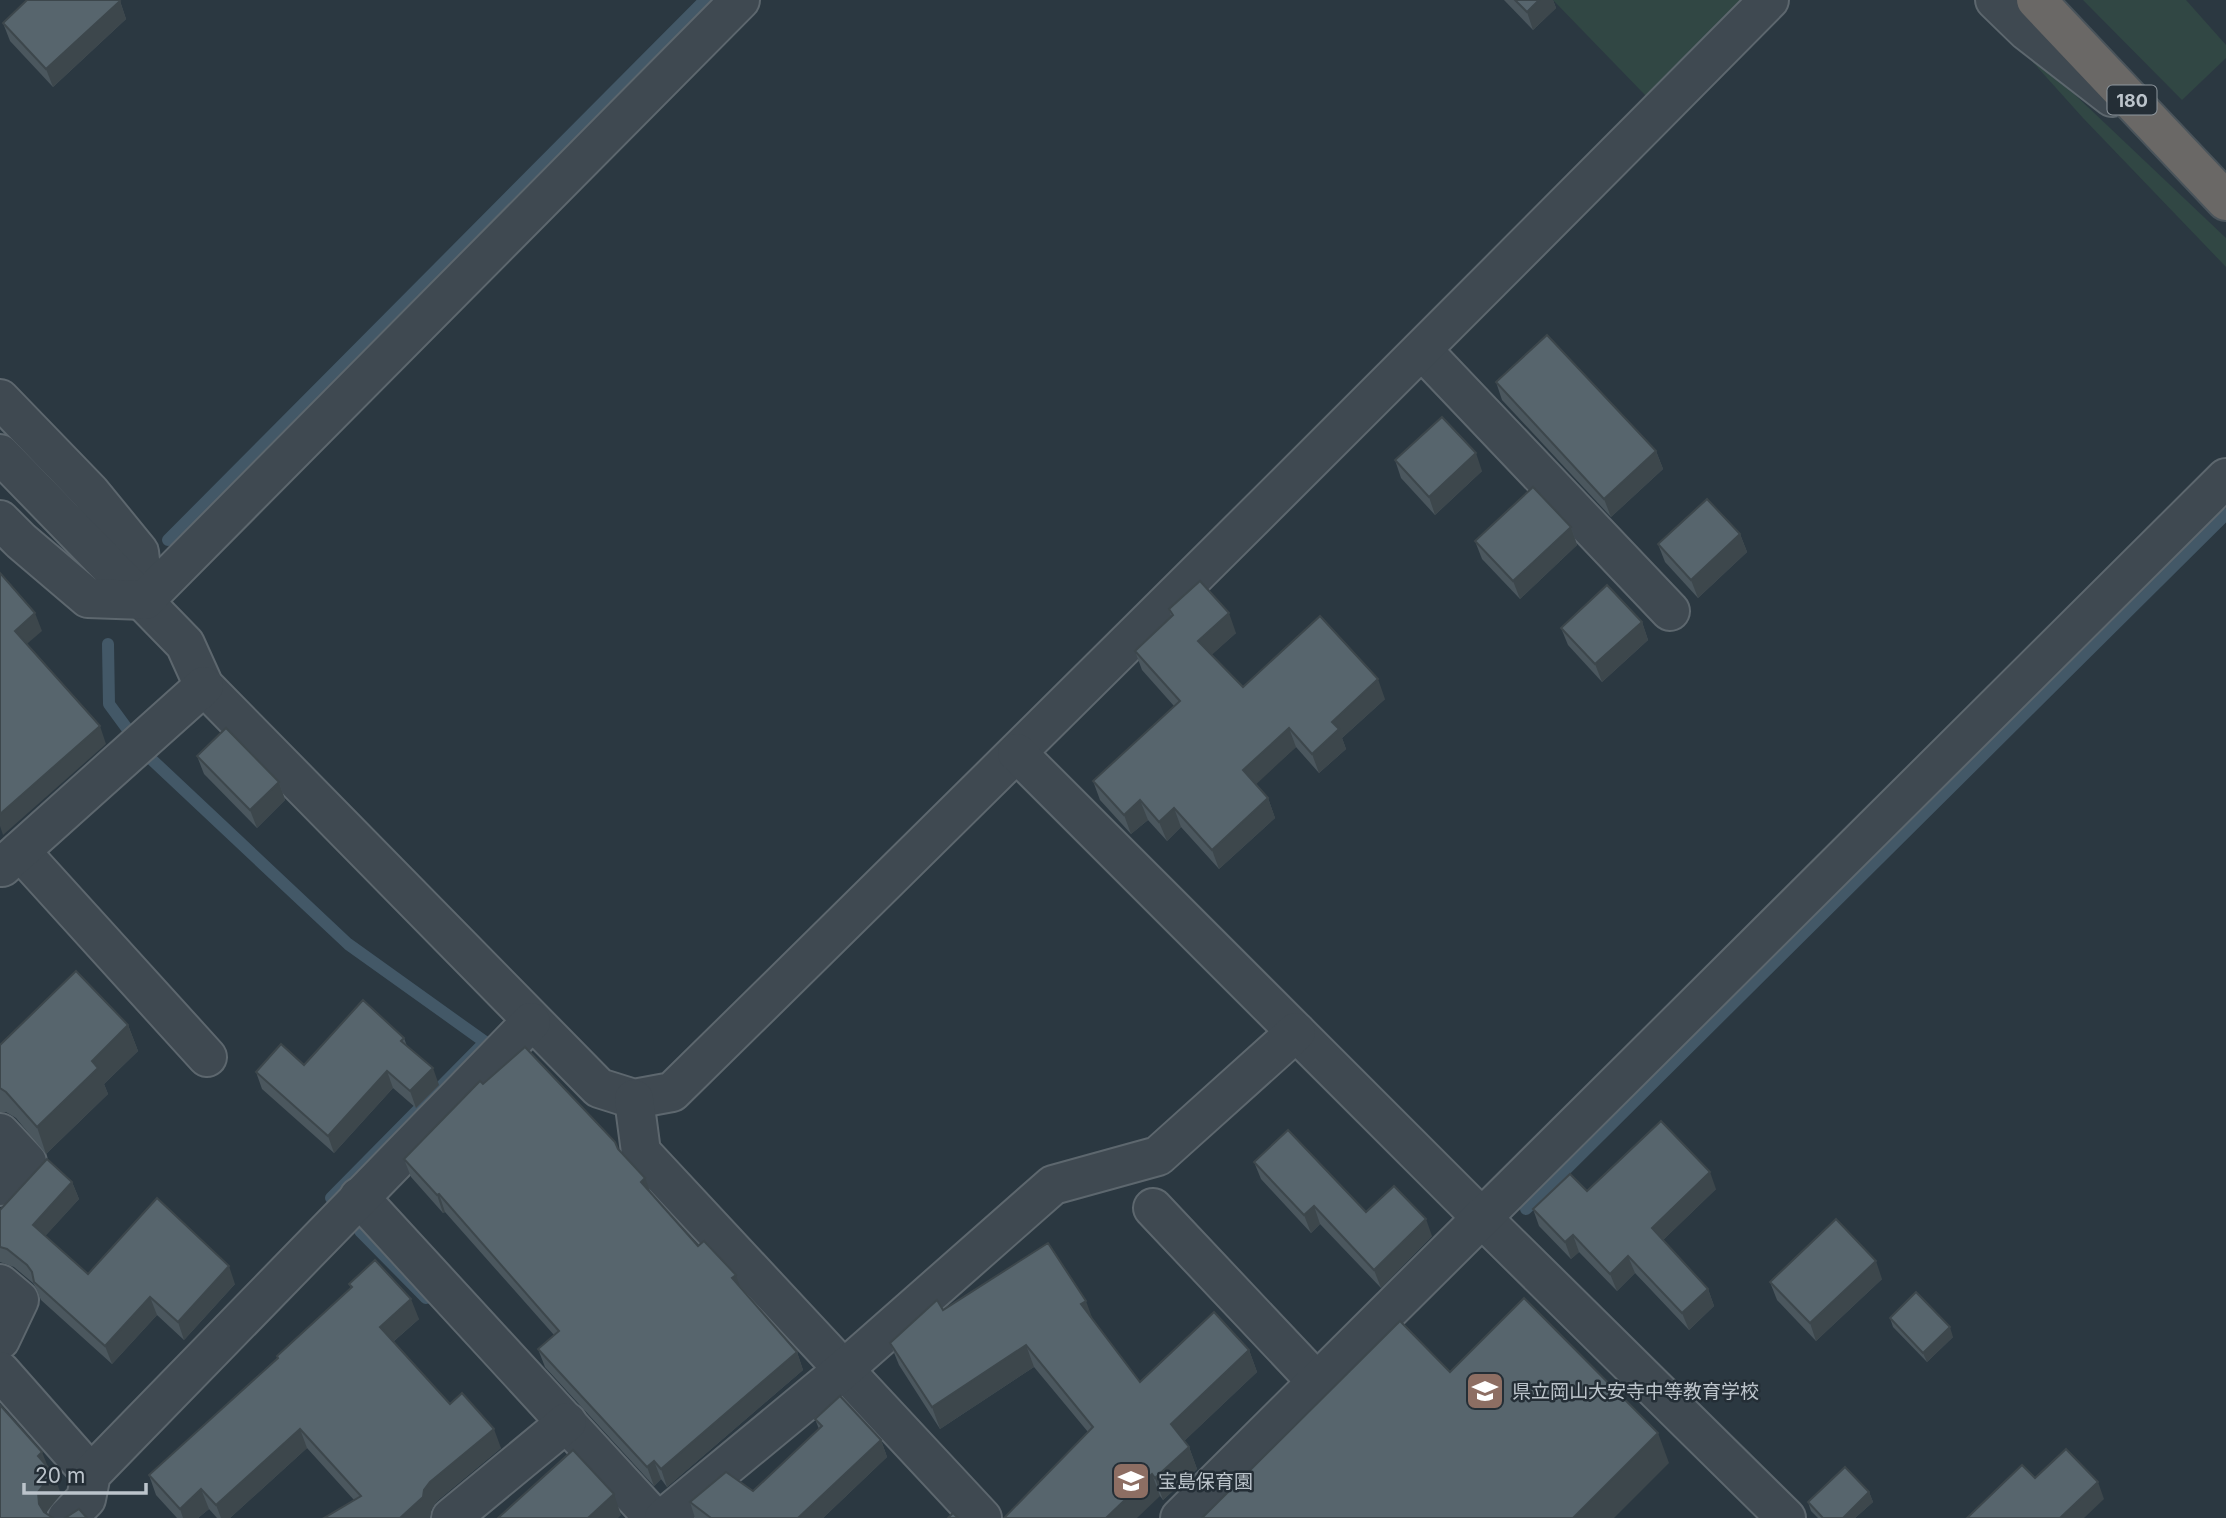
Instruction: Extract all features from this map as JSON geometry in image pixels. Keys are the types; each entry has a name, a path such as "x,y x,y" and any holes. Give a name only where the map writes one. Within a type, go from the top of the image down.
{"highway":[{"name":"180","path":"2036,0 2226,201"}],"street":[{"path":"0,520 88,598 145,600 740,0"},
{"path":"0,454 145,600 185,645 204,686 598,1088 634,1099 672,1092 1422,350 1769,0"},
{"path":"1995,0 2027,31 2179,150"},
{"path":"1422,350 1670,611"},
{"path":"0,399 90,492 139,552 145,600"},
{"path":"1180,1518 2226,478"},
{"path":"204,686 10,860 207,1057"},
{"path":"1017,753 1786,1518"},
{"path":"67,1518 86,1500 91,1474 531,1022"},
{"path":"664,1518 843,1370 1053,1185 1158,1156 1296,1032"},
{"path":"634,1099 641,1152 982,1518"},
{"path":"0,1133 27,1162 0,1186"},
{"path":"359,1197 654,1518"},
{"path":"1153,1208 1317,1382"},
{"path":"0,1284 19,1300 0,1340"},
{"path":"0,1371 91,1474"},
{"path":"452,1518 566,1422"}],"green space":[{"path":"1553,0 1742,0 1647,97"},
{"path":"2083,0 2186,0 2226,45 2226,58 2182,100"},
{"path":"2014,37 2226,238 2226,267 2083,118 2012,39"}],"building":[{"path":"27,0 120,1 46,69 3,23"},
{"path":"1515,0 1539,0 1527,12"},
{"path":"1547,335 1656,451 1604,499 1496,382"},
{"path":"1442,417 1476,453 1429,497 1395,460"},
{"path":"1533,487 1571,527 1513,581 1475,541"},
{"path":"1707,499 1740,534 1691,580 1658,544"},
{"path":"0,573 35,613 15,631 100,726 0,814"},
{"path":"1200,581 1229,613 1198,641 1243,687 1320,616 1378,679 1332,722 1339,729 1312,754 1289,728 1243,770 1268,798 1212,850 1174,808 1159,822 1140,800 1124,815 1093,781 1180,701 1135,651 1173,615 1169,609"},
{"path":"1607,585 1642,622 1595,664 1561,628"},
{"path":"226,728 279,782 250,810 197,756"},
{"path":"76,971 128,1025 92,1061 98,1068 37,1127 0,1088 0,1045"},
{"path":"363,1000 404,1038 401,1041 433,1068 410,1091 387,1071 328,1136 256,1072 281,1044 304,1065"},
{"path":"525,1047 615,1142 618,1149 645,1178 641,1182 698,1246 704,1241 736,1275 732,1278 797,1352 661,1469 654,1461 647,1467 538,1349 559,1331 439,1194 437,1195 404,1159 480,1081 483,1084"},
{"path":"1661,1121 1710,1172 1652,1228 1708,1289 1682,1313 1628,1256 1610,1274 1573,1235 1565,1242 1533,1209 1570,1174 1587,1191"},
{"path":"1288,1130 1366,1212 1394,1186 1426,1219 1374,1270 1314,1206 1304,1215 1254,1162"},
{"path":"47,1159 72,1182 33,1225 88,1274 157,1198 229,1266 178,1322 150,1297 105,1346 34,1282 27,1265 7,1249 0,1247 0,1210"},
{"path":"1836,1219 1876,1261 1810,1323 1770,1282"},
{"path":"1048,1243 1086,1301 1081,1304 1140,1382 1214,1312 1249,1350 1171,1424 1189,1447 1155,1478 1152,1474 1106,1518 1004,1518 1093,1427 1026,1345 932,1407 890,1343 937,1300 943,1310"},
{"path":"375,1260 411,1299 380,1327 450,1404 462,1393 494,1429 430,1482 423,1497 400,1518 324,1518 361,1496 300,1429 216,1505 201,1489 180,1509 149,1475 278,1358 277,1356 352,1287 349,1284"},
{"path":"1916,1292 1950,1327 1923,1353 1890,1318"},
{"name":"県立岡山大安寺中等教育学校","path":"1524,1298 1658,1433 1573,1518 1202,1518 1400,1321 1450,1372"},
{"path":"840,1396 881,1440 798,1518 711,1518 690,1502 726,1472 753,1491 822,1426 815,1419"},
{"path":"0,1405 42,1452 38,1456 53,1473 38,1492 39,1504 44,1512 53,1518 0,1518"},
{"path":"2066,1449 2098,1482 2060,1518 1967,1518 2022,1465 2035,1478"},
{"path":"573,1450 614,1494 588,1518 498,1518"},
{"path":"1845,1467 1869,1492 1843,1518 1823,1518 1808,1502"},
{"path":"79,1509 87,1518 65,1518"}],"waterway":[{"path":"168,540 705,0"},
{"path":"1526,1209 2226,514"},
{"path":"108,644 109,704 131,734"},
{"path":"149,757 348,944 485,1042 331,1198"},
{"path":"360,1231 426,1298"}],"place":[{"name":"県立岡山大安寺中等教育学校","path":"1485,1391"},
{"name":"宝島保育園","path":"1131,1481"}]}
